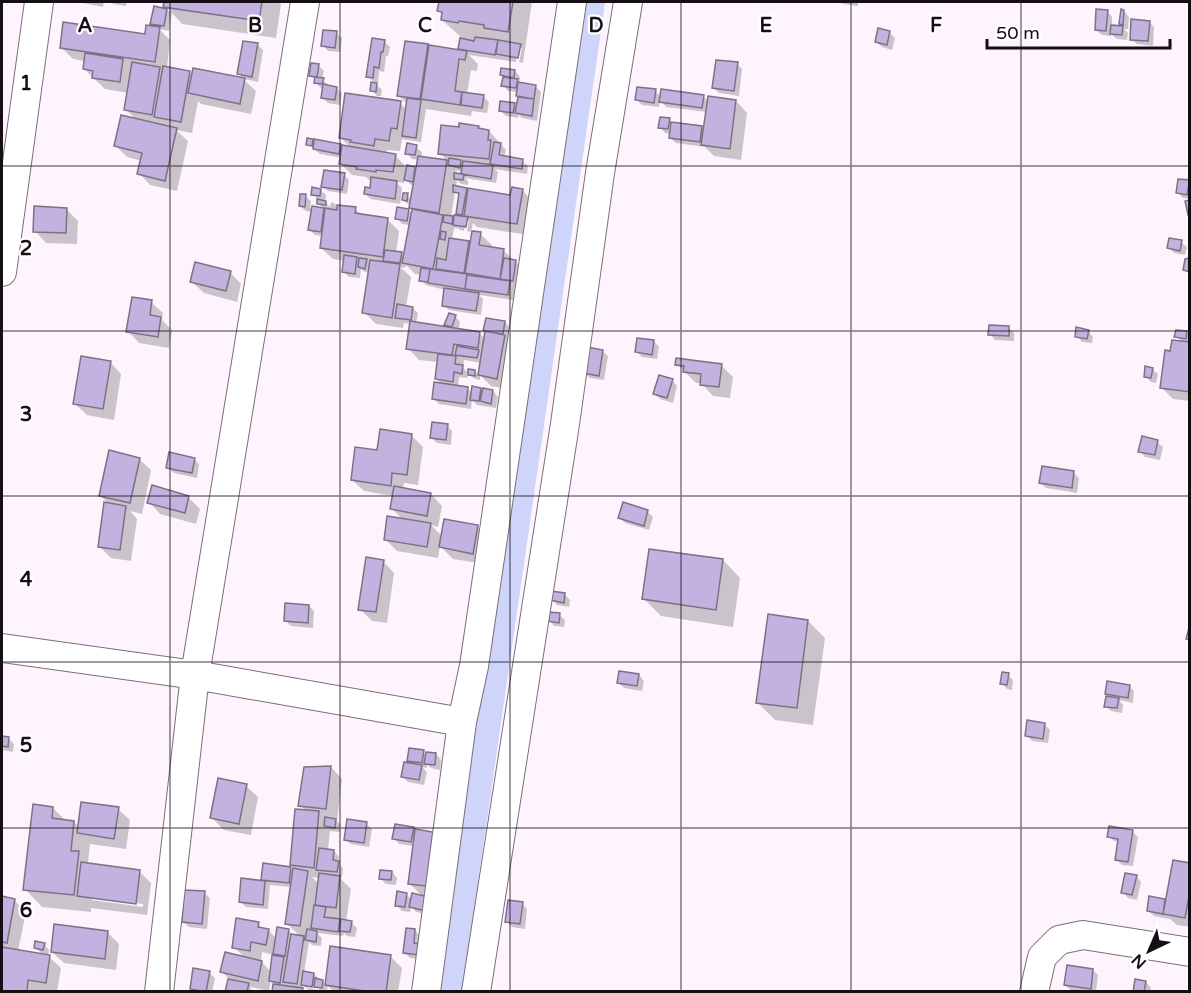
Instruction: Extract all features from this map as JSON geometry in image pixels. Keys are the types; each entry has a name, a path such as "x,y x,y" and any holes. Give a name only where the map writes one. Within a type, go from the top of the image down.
{"street":[{"path":"2,272 39,2"},
{"path":"159,992 195,675 305,2"},
{"path":"426,992 462,722 474,666 572,2"},
{"path":"476,992 628,2"},
{"path":"2,648 195,675 462,722"},
{"path":"1034,992 1042,957 1059,940 1083,935 1190,952"}],"building":[{"path":"164,2 262,2 259,21 163,7"},
{"path":"439,2 513,2 508,32 484,28 484,25 441,20 442,12 437,11"},
{"path":"154,6 167,9 164,26 150,24"},
{"path":"1096,9 1108,10 1106,31 1095,30"},
{"path":"1121,9 1124,10 1123,25 1119,24"},
{"path":"1131,19 1150,21 1148,41 1130,40"},
{"path":"63,22 145,34 146,25 160,27 155,62 60,48"},
{"path":"1111,25 1123,26 1122,35 1110,34"},
{"path":"878,28 890,31 887,45 875,42"},
{"path":"323,30 337,31 335,48 321,46"},
{"path":"475,37 498,40 495,55 458,49 460,38 474,41"},
{"path":"372,38 385,40 379,68 374,67 373,78 366,77"},
{"path":"498,40 521,44 518,58 496,54"},
{"path":"243,41 258,43 252,77 237,74"},
{"path":"405,41 428,44 420,99 397,96"},
{"path":"429,45 467,51 465,60 459,59 455,91 462,92 460,105 421,99"},
{"path":"85,53 123,59 120,82 92,78 93,71 83,69"},
{"path":"716,60 738,62 734,91 712,88"},
{"path":"132,62 160,67 152,115 124,110"},
{"path":"311,63 319,64 317,77 309,76"},
{"path":"163,66 190,71 181,122 154,117"},
{"path":"193,68 245,78 240,104 188,93"},
{"path":"501,68 515,70 514,78 500,75"},
{"path":"315,77 324,78 322,84 314,83"},
{"path":"503,77 518,79 516,88 501,86"},
{"path":"371,82 377,83 376,92 370,91"},
{"path":"518,82 536,85 534,99 516,96"},
{"path":"323,84 337,87 335,100 321,98"},
{"path":"637,87 656,89 654,103 635,100"},
{"path":"661,89 704,95 702,108 659,102"},
{"path":"462,92 484,95 482,108 461,105"},
{"path":"345,93 401,101 397,129 391,128 389,141 375,139 374,146 339,138"},
{"path":"708,96 736,100 730,149 701,145"},
{"path":"518,97 534,99 532,116 515,113"},
{"path":"407,98 421,100 416,138 402,136"},
{"path":"500,101 515,103 513,113 499,111"},
{"path":"121,115 177,128 165,181 137,174 142,153 114,146"},
{"path":"660,117 670,118 668,129 658,128"},
{"path":"671,122 702,126 700,142 669,138"},
{"path":"459,123 489,130 488,140 491,140 489,159 438,154 441,125 459,127"},
{"path":"307,138 313,139 312,146 306,145"},
{"path":"314,139 341,144 339,154 313,149"},
{"path":"494,142 501,143 499,155 523,159 522,169 490,164"},
{"path":"407,143 417,145 415,155 405,154"},
{"path":"342,145 396,154 393,172 376,170 376,172 339,164"},
{"path":"418,156 447,160 439,213 409,208"},
{"path":"449,158 461,160 460,168 448,165"},
{"path":"463,161 493,165 491,179 461,174"},
{"path":"407,165 415,167 413,182 404,180"},
{"path":"324,170 345,173 342,190 321,187"},
{"path":"454,173 464,174 463,180 454,179"},
{"path":"371,177 397,181 395,199 364,194 365,187 370,188"},
{"path":"1178,179 1190,180 1187,195 1176,193"},
{"path":"453,185 467,188 462,215 456,214 459,193 453,192"},
{"path":"312,187 321,189 320,196 311,195"},
{"path":"512,187 523,189 517,224 464,216 468,188 510,195"},
{"path":"403,193 408,193 407,201 402,200"},
{"path":"300,194 306,194 305,207 299,206"},
{"path":"317,199 326,201 326,205 317,204"},
{"path":"1190,200 1190,214 1188,215 1185,201"},
{"path":"337,205 356,207 355,213 388,218 383,257 320,248 325,208 337,210"},
{"path":"34,206 67,208 66,233 33,232"},
{"path":"312,206 324,208 321,232 308,230"},
{"path":"397,207 409,209 407,221 395,219"},
{"path":"412,209 443,215 433,269 402,263"},
{"path":"444,215 453,216 452,224 443,222"},
{"path":"454,215 468,217 466,227 453,225"},
{"path":"441,231 446,232 445,240 440,239"},
{"path":"472,231 481,232 479,245 504,249 500,279 465,273"},
{"path":"449,238 469,241 464,273 436,269 437,258 446,260"},
{"path":"1169,238 1182,240 1180,251 1167,248"},
{"path":"385,250 402,252 400,263 383,261"},
{"path":"344,255 357,257 355,274 342,272"},
{"path":"359,258 367,259 365,269 358,267"},
{"path":"504,258 516,260 513,281 500,279"},
{"path":"1190,258 1190,272 1183,270 1185,259"},
{"path":"370,260 400,264 392,318 362,313"},
{"path":"195,262 231,271 226,291 190,282"},
{"path":"421,268 430,269 428,282 419,281"},
{"path":"430,269 467,274 465,289 428,283"},
{"path":"467,275 510,281 508,295 465,289"},
{"path":"444,288 479,293 476,311 442,306"},
{"path":"132,297 152,300 150,315 161,317 158,337 126,332"},
{"path":"397,304 413,307 411,320 395,318"},
{"path":"449,313 456,315 452,327 444,325"},
{"path":"486,318 505,321 503,334 483,331"},
{"path":"410,321 480,332 478,348 454,344 452,355 406,349"},
{"path":"989,325 1009,326 1009,336 988,335"},
{"path":"1076,327 1089,330 1087,339 1075,337"},
{"path":"1176,330 1187,331 1186,339 1174,337"},
{"path":"485,331 505,335 497,379 478,375"},
{"path":"637,338 654,340 652,355 635,352"},
{"path":"1172,340 1190,342 1190,392 1160,388 1165,350 1170,351"},
{"path":"457,346 479,350 477,358 455,355"},
{"path":"587,347 603,350 599,376 583,373"},
{"path":"438,354 456,356 455,364 463,365 462,374 454,372 453,382 435,379"},
{"path":"81,356 111,361 103,409 73,404"},
{"path":"676,358 722,364 719,387 700,385 701,374 683,372 684,366 675,365"},
{"path":"1145,366 1153,368 1151,378 1144,377"},
{"path":"468,369 475,370 475,376 468,375"},
{"path":"659,375 673,379 667,398 653,394"},
{"path":"434,382 468,387 466,404 432,399"},
{"path":"472,386 481,388 479,401 470,400"},
{"path":"483,388 493,390 491,404 480,401"},
{"path":"432,422 448,424 446,440 430,438"},
{"path":"380,429 412,434 407,475 392,473 391,486 351,480 355,447 377,450"},
{"path":"1142,436 1158,440 1155,455 1138,452"},
{"path":"109,450 140,458 130,503 99,496"},
{"path":"169,452 195,458 192,473 166,468"},
{"path":"1042,466 1074,471 1072,488 1039,483"},
{"path":"152,485 189,496 185,513 147,503"},
{"path":"394,486 431,493 427,516 390,509"},
{"path":"104,502 126,506 120,550 98,547"},
{"path":"623,502 648,510 644,526 618,518"},
{"path":"387,516 431,523 427,547 384,540"},
{"path":"444,519 478,525 473,554 439,547"},
{"path":"649,549 723,559 716,610 642,599"},
{"path":"366,557 384,560 376,612 358,610"},
{"path":"551,591 565,593 564,603 550,600"},
{"path":"285,603 309,605 308,623 284,621"},
{"path":"548,612 560,613 559,623 547,621"},
{"path":"768,614 808,620 797,708 756,703"},
{"path":"1190,624 1190,640 1186,639"},
{"path":"619,671 639,674 637,686 617,683"},
{"path":"1002,672 1009,673 1007,685 1000,684"},
{"path":"1107,681 1130,685 1128,698 1105,694"},
{"path":"1106,696 1119,698 1117,708 1104,707"},
{"path":"1027,720 1045,723 1043,739 1025,736"},
{"path":"2,736 9,737 8,747 2,746"},
{"path":"409,748 424,750 422,763 407,761"},
{"path":"426,752 436,753 435,765 424,764"},
{"path":"404,762 422,765 419,780 401,777"},
{"path":"331,766 326,809 298,806 304,767"},
{"path":"218,778 247,784 239,824 210,818"},
{"path":"81,802 119,807 114,839 77,833"},
{"path":"33,804 53,807 52,818 74,821 71,851 79,851 74,895 23,890"},
{"path":"295,809 319,811 314,868 290,865"},
{"path":"325,817 336,819 335,828 324,826"},
{"path":"347,819 367,822 364,843 344,840"},
{"path":"395,824 414,827 411,842 392,839"},
{"path":"1109,826 1133,830 1128,862 1115,860 1118,839 1107,837"},
{"path":"415,829 433,832 426,886 408,884"},
{"path":"319,848 334,850 333,860 339,861 337,872 316,870"},
{"path":"1173,860 1190,863 1190,892 1185,918 1163,914"},
{"path":"81,862 140,870 136,904 77,896"},
{"path":"263,863 291,867 289,883 261,880"},
{"path":"293,868 308,871 300,926 285,924"},
{"path":"380,870 392,871 391,880 379,879"},
{"path":"319,873 340,876 336,908 315,905"},
{"path":"1125,873 1137,875 1132,895 1121,893"},
{"path":"241,878 265,881 263,905 239,902"},
{"path":"184,890 205,891 202,924 182,922"},
{"path":"397,891 407,893 405,907 395,906"},
{"path":"412,893 429,897 426,911 409,907"},
{"path":"2,896 15,899 7,943 2,942"},
{"path":"1149,896 1165,899 1163,914 1147,911"},
{"path":"508,900 523,902 520,924 505,922"},
{"path":"314,905 326,907 324,917 340,919 338,932 311,928"},
{"path":"236,918 259,922 258,927 269,929 266,945 251,942 250,951 232,948"},
{"path":"341,919 352,921 350,932 339,931"},
{"path":"54,924 108,931 105,959 51,952"},
{"path":"277,927 289,929 285,956 273,954"},
{"path":"406,928 415,929 414,943 421,944 420,955 403,953"},
{"path":"307,929 317,931 316,942 305,940"},
{"path":"291,934 304,936 297,984 283,982"},
{"path":"35,941 45,943 43,950 34,948"},
{"path":"330,946 391,955 386,992 325,985"},
{"path":"2,947 50,955 46,983 28,980 27,992 2,992"},
{"path":"225,952 262,961 258,981 220,972"},
{"path":"272,955 284,957 280,983 269,981"},
{"path":"1067,965 1093,969 1091,989 1064,985"},
{"path":"193,968 210,971 206,992 190,989"},
{"path":"303,971 314,973 312,987 301,985"},
{"path":"315,978 323,980 322,988 314,987"},
{"path":"228,979 249,983 247,992 225,992"},
{"path":"1135,979 1146,981 1144,992 1133,992"},
{"path":"273,984 303,988 302,992 272,992"}],"waterway":[{"path":"449,992 592,2"}]}
